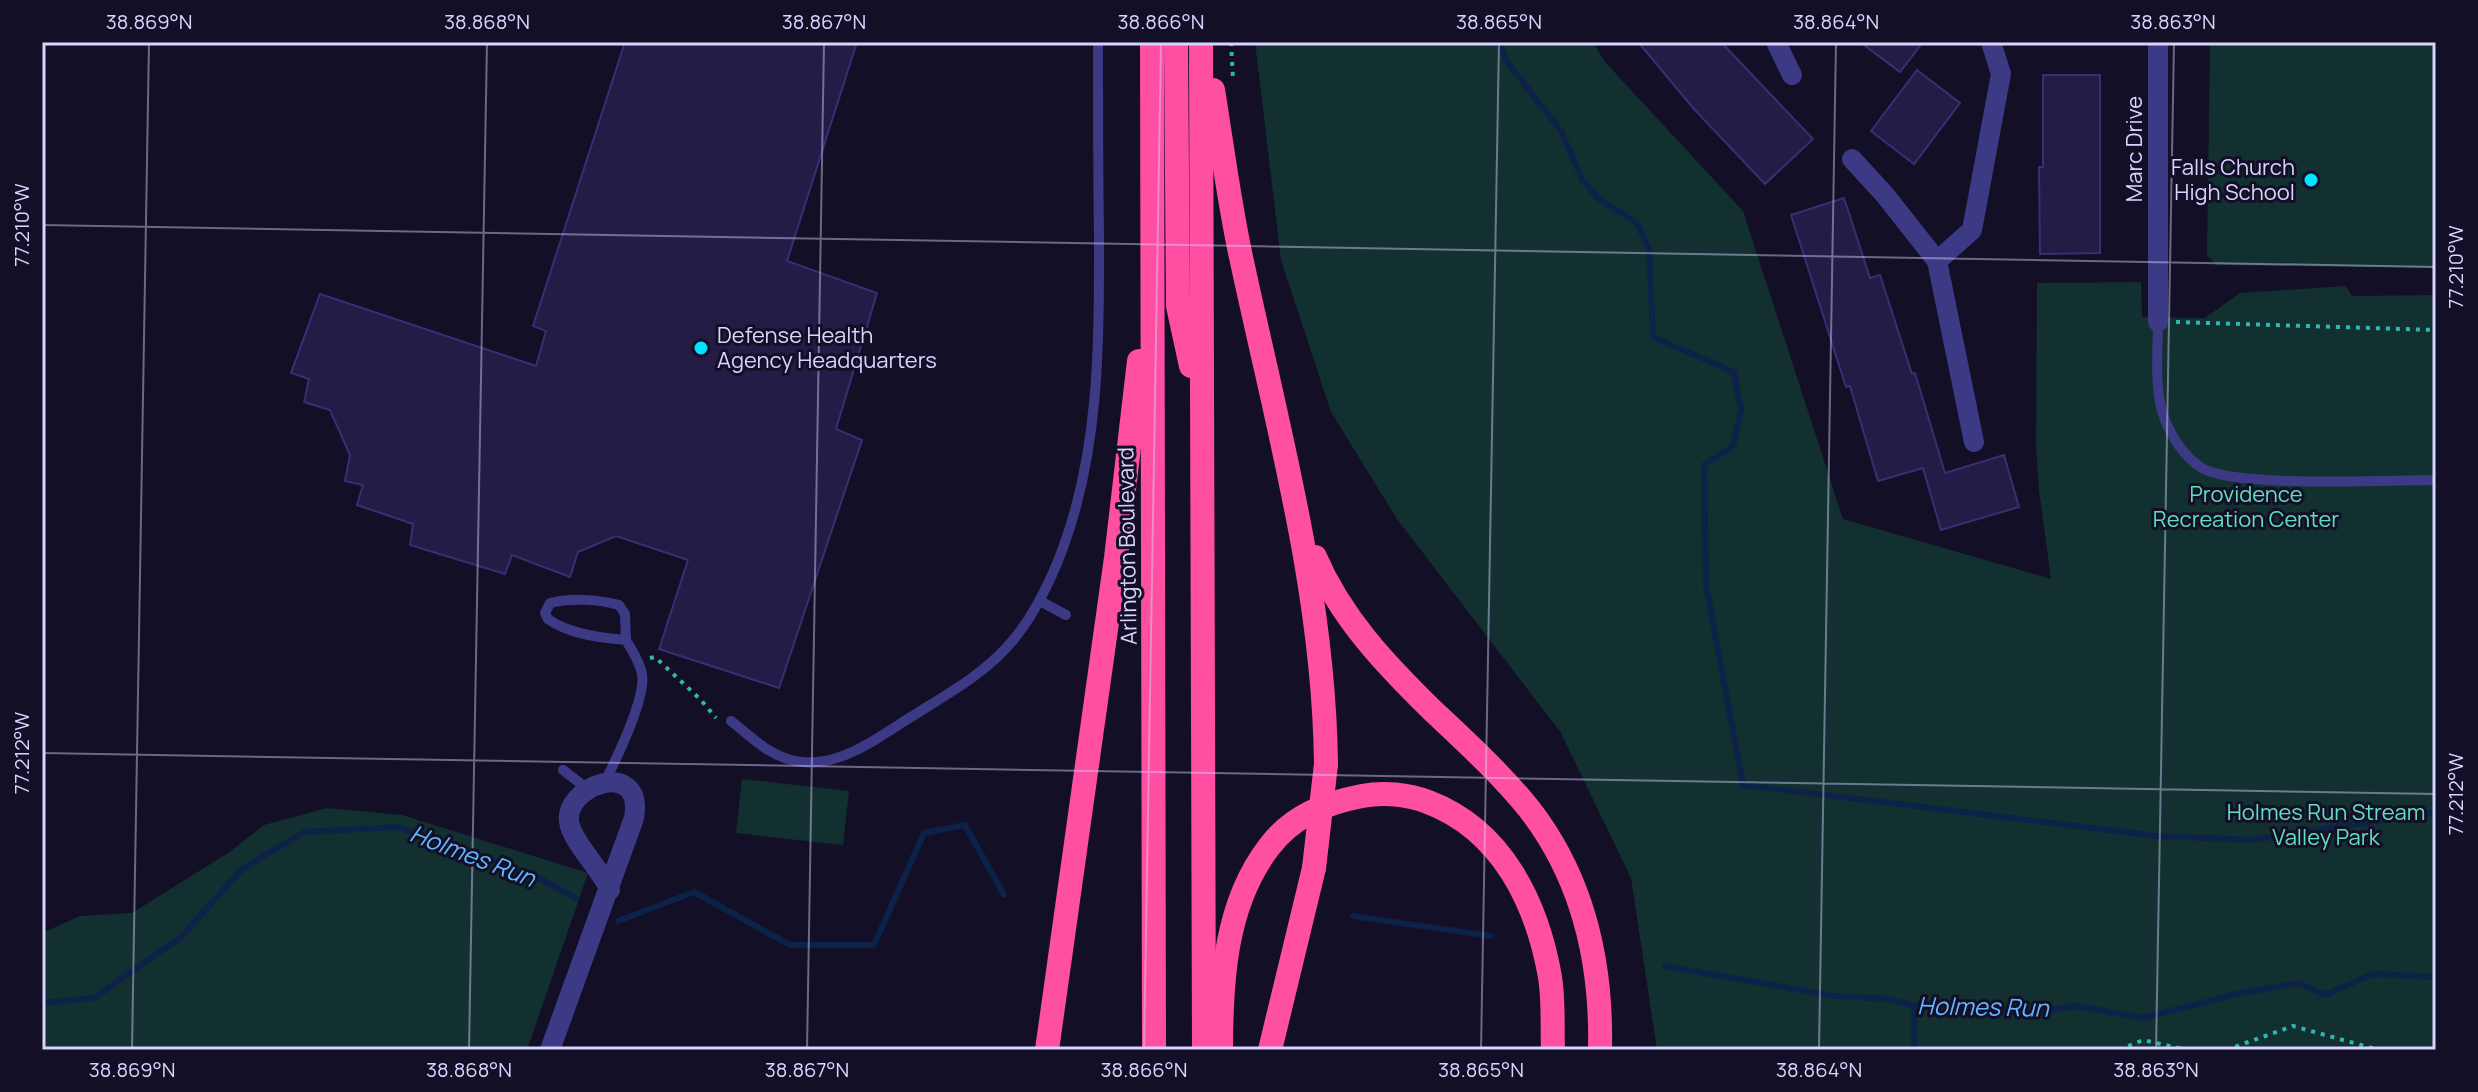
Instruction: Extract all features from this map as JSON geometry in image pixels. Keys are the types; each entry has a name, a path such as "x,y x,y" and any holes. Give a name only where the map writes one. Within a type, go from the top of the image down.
{"highway":[{"name":"Arlington Boulevard","path":"1152,42 1154,1050"},
{"path":"1176,42 1178,306 1202,411"},
{"path":"1201,42 1204,1050"},
{"path":"1208,42 1221,145 1240,253 1301,526 1316,614 1325,700 1326,764 1314,868 1270,1050"},
{"path":"1047,1050 1116,558 1152,247"},
{"path":"1301,526 1345,614 1414,692 1499,775 1547,835 1570,876 1583,908 1596,963 1600,1050"},
{"path":"1221,1050 1221,1003 1230,936 1238,905 1269,846 1305,814 1342,800 1395,794 1420,799 1463,819 1482,834 1515,876 1534,916 1545,951 1551,981 1553,1050"}],"street":[{"path":"1776,42 1792,75"},
{"path":"1937,261 1972,230 2001,74 1991,42"},
{"name":"Marc Drive","path":"2158,42 2158,322"},
{"path":"1852,159 1937,261 1974,442"},
{"path":"550,1050 610,890 636,808 634,796 628,787 618,782 597,786 574,801 569,815 570,826 579,843 600,870 610,890"}],"lane":[{"path":"731,721 771,752 799,761 829,761 852,754 985,669 1016,636 1040,601 1066,538 1092,435 1099,336 1098,42"},
{"path":"2158,322 2157,372 2163,415 2181,449 2204,470 2237,477 2287,480 2436,480"},
{"path":"563,770 597,786 627,738 642,675 638,660 626,640 625,614 619,605 561,600 550,603 546,608 548,619 574,631 626,640"},
{"path":"1040,601 1066,615"}],"path":[{"path":"1231,42 1233,86"},
{"path":"2158,322 2436,330"},
{"path":"638,660 655,657 701,700 721,725 742,729"},
{"path":"2226,1050 2293,1026 2379,1050"},
{"path":"2119,1050 2143,1040 2187,1050"}],"green space":[{"path":"1255,42 1593,42 1605,62 1743,211 1843,519 2051,579 2036,445 2037,283 2141,282 2142,317 2205,318 2240,293 2346,286 2352,296 2436,295 2436,1050 1657,1050 1631,878 1561,733 1397,519 1331,412 1281,260"},
{"name":"Falls Church High School","path":"2210,42 2436,42 2436,268 2216,265 2207,255"},
{"path":"742,779 849,791 843,845 736,833"},
{"path":"327,808 402,815 588,873 527,1050 42,1050 42,933 80,916 132,913 228,853 264,825"}],"building":[{"name":"Defense Health Agency Headquarters","path":"625,42 857,42 787,261 877,293 836,429 862,440 779,688 659,649 688,560 616,536 578,552 570,577 512,555 505,574 410,545 413,524 357,505 363,485 345,481 350,455 330,410 304,402 309,379 291,373 320,294 536,366 546,331 533,326"},
{"path":"1638,42 1721,42 1813,139 1765,184 1694,109"},
{"path":"1860,42 1923,42 1900,72"},
{"path":"1917,70 1960,103 1914,164 1871,131"},
{"path":"2043,75 2100,75 2100,253 2040,254 2039,167 2043,167"},
{"path":"1844,198 1870,278 1880,275 1912,374 1915,373 1945,473 2004,455 2019,507 1941,530 1923,468 1878,481 1850,386 1846,387 1791,215"}],"waterway":[{"path":"1499,42 1508,63 1561,131 1583,181 1599,199 1637,223 1649,249 1653,337 1734,372 1741,410 1733,446 1704,465 1706,585 1743,785 2157,836 2252,840 2436,812"},
{"name":"Holmes Run","path":"618,921 694,892 790,945 874,945 924,833 965,825 1004,895"},
{"name":"Holmes Run","path":"42,1003 94,998 181,937 242,869 304,832 398,827 535,876 576,898"},
{"name":"Holmes Run","path":"1353,916 1490,936"},
{"name":"Holmes Run","path":"1665,966 1834,996 1888,999 1914,1006 2031,1013 2076,1006 2143,1018 2241,993 2299,983 2325,995 2373,974 2436,977"},
{"path":"1914,1006 1914,1050"}],"place":[{"name":"Falls Church High School","path":"2311,180"},
{"name":"Defense Health Agency Headquarters","path":"701,348"}],"park label":[{"name":"Providence Recreation Center","path":"2246,506"},
{"name":"Holmes Run Stream Valley Park","path":"2326,824"}]}
